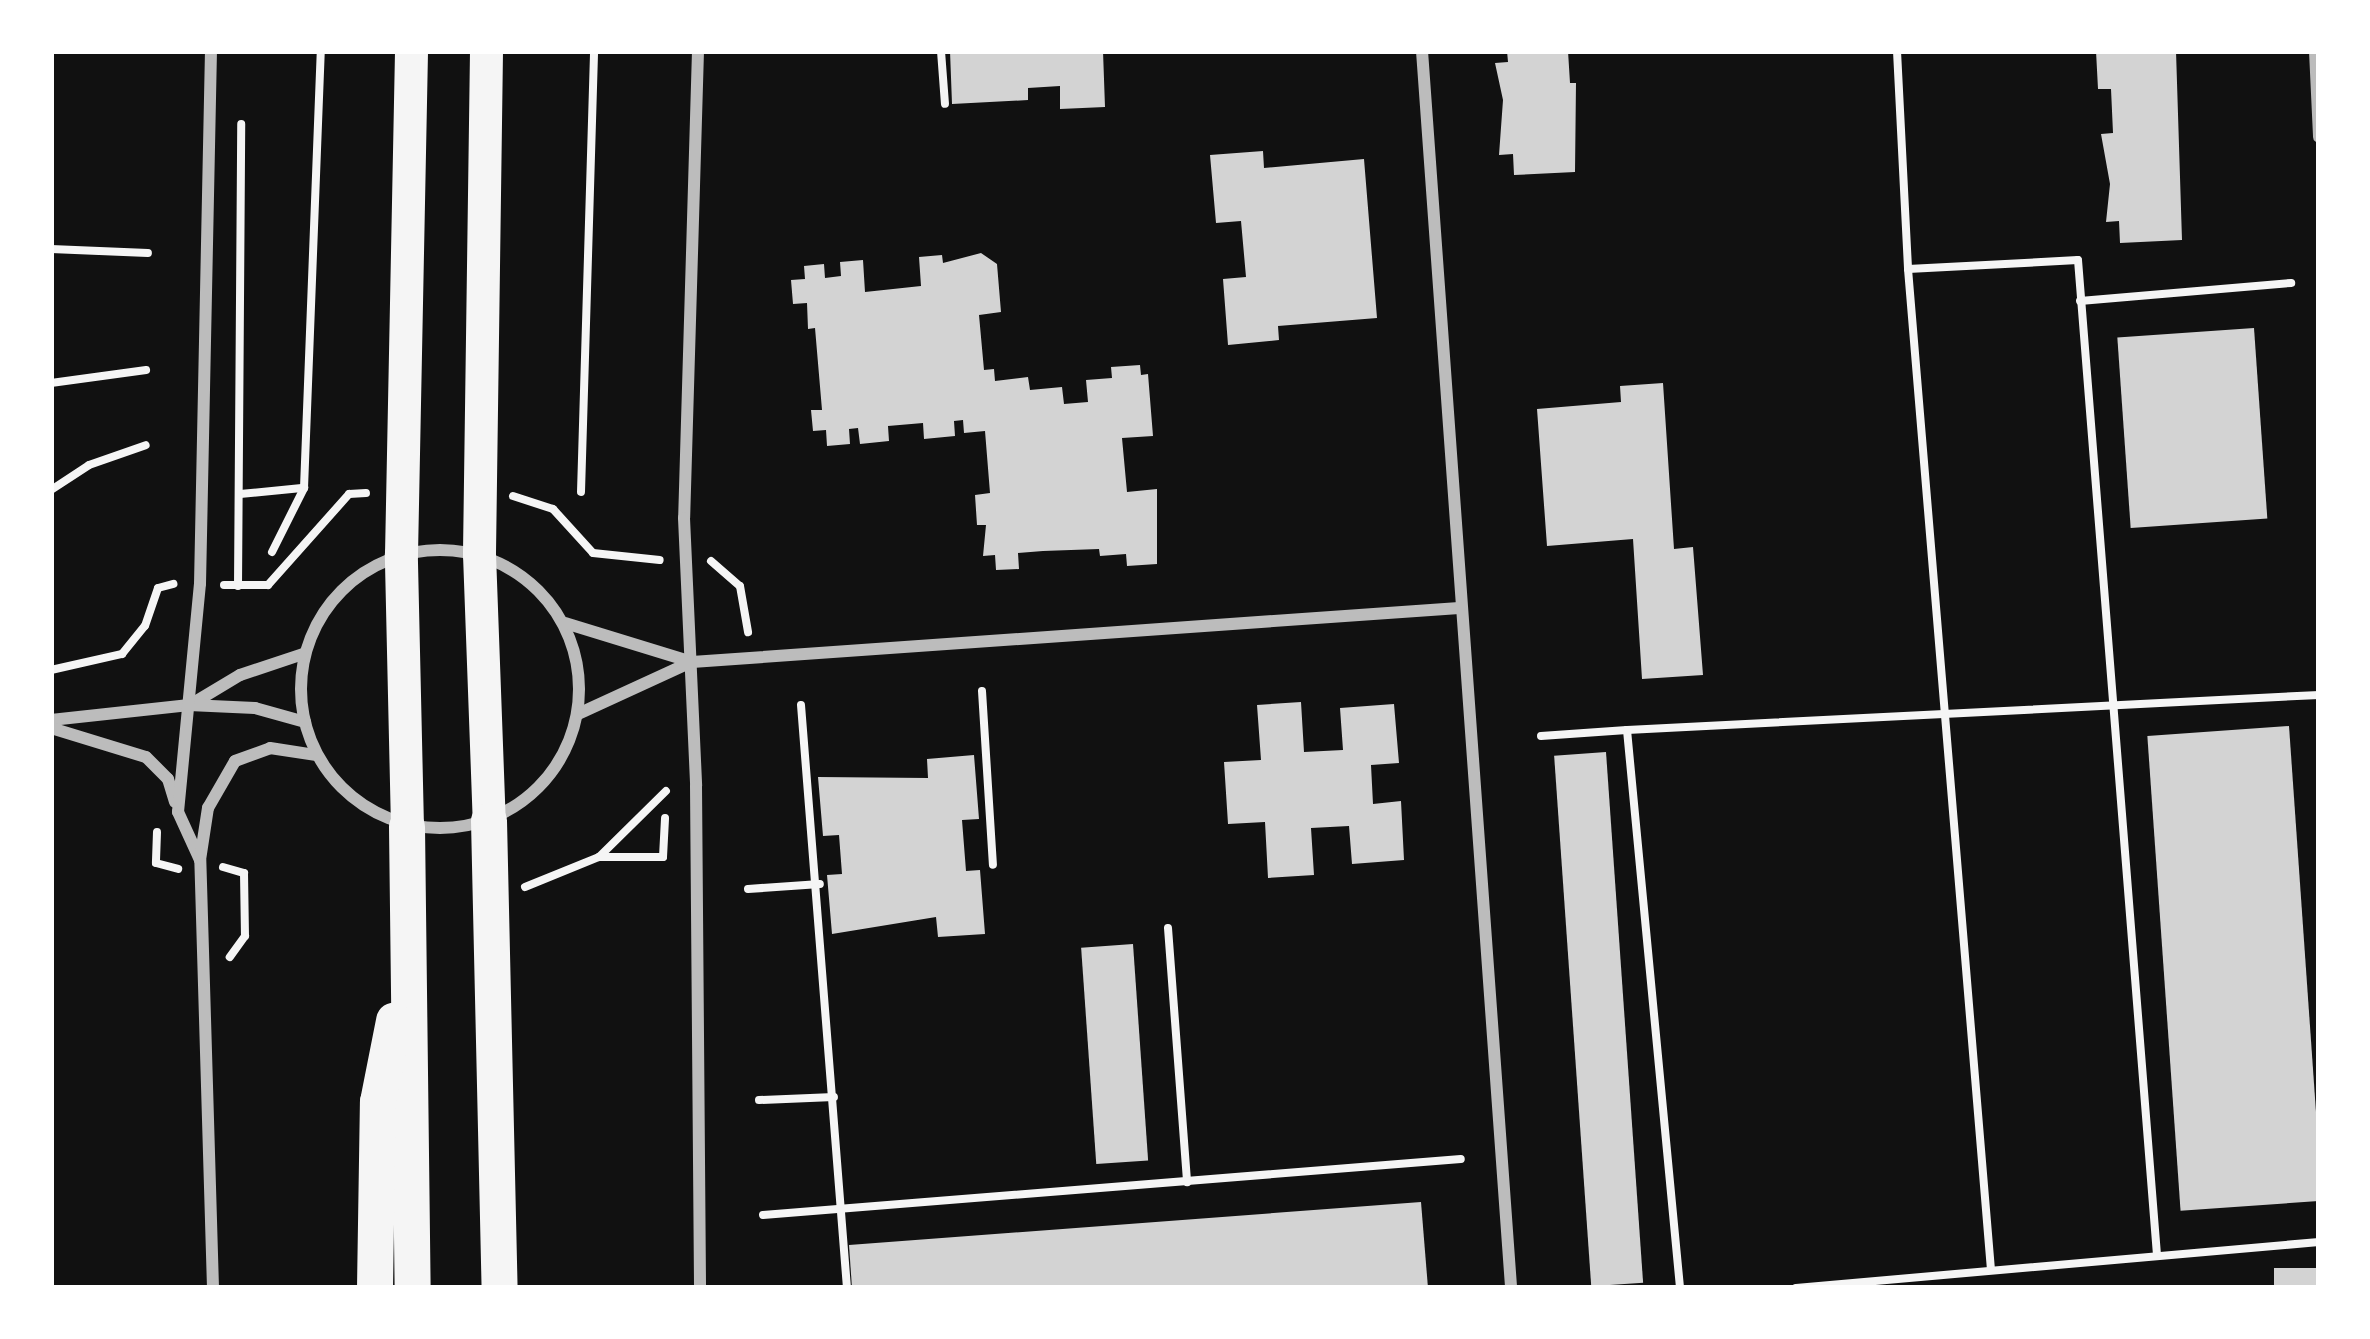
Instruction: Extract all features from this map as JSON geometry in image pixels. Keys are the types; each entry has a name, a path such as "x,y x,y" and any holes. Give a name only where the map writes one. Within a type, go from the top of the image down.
{"highway":[{"path":"411,51 401,554 413,1288"},
{"path":"485,51 478,554 500,1288"},
{"path":"376,1288 378,1102 407,953"}],"street":[{"path":"178,812 200,568 211,51"},
{"path":"698,51 684,518 692,662 700,1288"},
{"path":"1422,51 1511,1288"},
{"path":"2315,51 2319,137"},
{"path":"565,623 578,713 561,759 530,796 489,821 448,830 407,827 366,811 316,754 305,722 303,654 323,610 357,575 401,554 478,554 518,573 565,623 692,662"},
{"path":"578,713 692,662 1459,608"},
{"path":"189,705 240,675 303,654"},
{"path":"51,724 189,705 255,707 305,722"},
{"path":"51,724 146,757 168,779 200,860"},
{"path":"213,1288 200,860 208,808 226,769 270,748 316,754"}],"path":[{"path":"272,552 304,488 321,51"},
{"path":"581,492 594,51"},
{"path":"941,51 945,104"},
{"path":"1898,51 1908,269 1991,1270"},
{"path":"238,586 241,98"},
{"path":"51,249 148,253"},
{"path":"1908,269 2078,260 2157,1255"},
{"path":"2080,301 2291,283"},
{"path":"51,383 146,370"},
{"path":"51,490 89,465 146,445"},
{"path":"239,494 304,488"},
{"path":"220,585 274,580 349,494 374,494"},
{"path":"512,495 553,509 580,543 605,557 675,560"},
{"path":"700,560 731,572 748,630"},
{"path":"51,670 122,654 165,586"},
{"path":"982,691 993,866"},
{"path":"1540,736 2319,695"},
{"path":"801,705 820,884 847,1288"},
{"path":"1627,730 1680,1288"},
{"path":"520,887 598,857 663,857 666,788 598,857"},
{"path":"160,821 154,856 169,869"},
{"path":"229,867 244,873 245,935 232,954"},
{"path":"748,889 820,884"},
{"path":"1168,928 1187,1182"},
{"path":"759,1100 834,1096"},
{"path":"763,1215 1461,1160"},
{"path":"1796,1288 2319,1242"}],"building":[{"path":"950,51 1103,51 1105,107 1060,109 1060,86 1028,88 1028,100 952,104"},
{"path":"1507,51 1568,51 1570,83 1576,83 1575,172 1514,175 1513,154 1499,155 1503,100 1495,63 1508,62"},
{"path":"2096,51 2176,51 2182,240 2120,243 2119,221 2106,222 2110,184 2101,134 2113,133 2111,89 2098,89"},
{"path":"1263,151 1264,168 1364,159 1377,318 1278,326 1279,340 1228,345 1223,279 1246,277 1241,221 1216,223 1210,155"},
{"path":"981,253 997,264 1001,312 979,315 984,370 994,369 995,381 1028,377 1030,390 1062,387 1064,404 1088,402 1086,380 1112,378 1111,367 1140,365 1141,375 1148,374 1153,436 1122,438 1127,492 1157,489 1157,564 1127,566 1126,554 1100,556 1099,549 1043,551 1018,553 1019,569 996,570 995,555 983,556 986,525 977,525 975,495 990,493 985,431 964,433 963,420 954,421 955,436 924,439 923,423 888,426 889,441 860,444 858,428 849,429 850,444 827,446 826,430 813,431 811,410 822,410 815,328 808,329 807,303 793,304 791,280 805,279 804,266 824,264 825,278 841,276 840,262 863,260 865,292 921,286 919,257 942,255 943,263"},
{"path":"2254,328 2267,519 2131,528 2117,338"},
{"path":"1663,383 1674,549 1693,547 1703,675 1642,679 1633,539 1547,546 1537,409 1621,402 1620,386"},
{"path":"1301,702 1304,752 1343,750 1340,708 1394,704 1399,763 1371,765 1373,804 1401,801 1404,860 1352,864 1349,826 1311,828 1314,875 1268,878 1265,822 1228,824 1224,762 1261,760 1257,705"},
{"path":"2289,726 2319,1201 2181,1211 2147,736"},
{"path":"1606,752 1643,1283 1591,1286 1554,756"},
{"path":"974,755 979,819 962,820 966,871 980,870 985,934 938,937 936,917 832,934 827,875 842,874 839,835 823,836 818,777 928,778 927,759"},
{"path":"1133,944 1148,1160 1096,1164 1081,948"},
{"path":"1421,1202 1428,1288 852,1288 849,1245"},
{"path":"2274,1268 2319,1268 2319,1288 2274,1288"}]}
